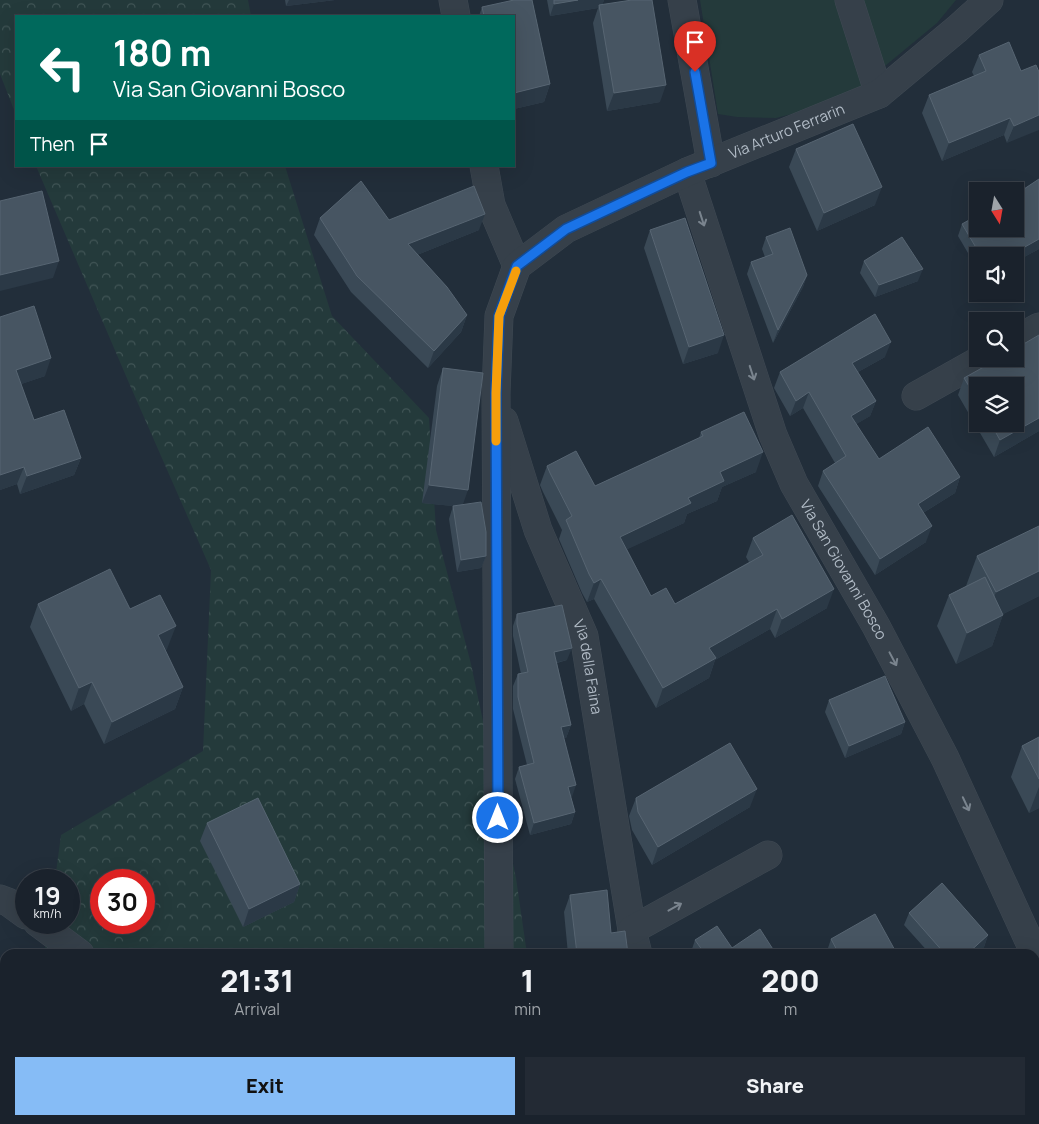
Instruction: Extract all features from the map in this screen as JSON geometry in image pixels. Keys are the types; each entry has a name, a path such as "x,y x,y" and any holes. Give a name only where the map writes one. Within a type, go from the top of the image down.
{"street":[{"path":"452,0 456,15"},
{"name":"Via San Giovanni Bosco","path":"682,0 699,167 773,435 794,484 876,626 945,758 1033,949"},
{"path":"849,0 879,94"},
{"name":"Via Arturo Ferrarin","path":"517,266 566,229 699,167 879,94 989,0"},
{"path":"484,167 491,205 517,266 499,316 496,393 499,949"},
{"path":"1024,335 1039,327"},
{"path":"916,396 969,366"},
{"name":"Via della Faina","path":"496,393 538,530 584,636 636,942"},
{"path":"636,942 768,855"},
{"path":"0,899 15,907"},
{"path":"52,934 73,949"}],"green space":[{"path":"0,0 248,0 251,15 15,15 15,112 0,74"},
{"path":"700,0 837,0 867,83 820,107 776,118 737,117 718,114"},
{"path":"860,0 956,0 937,23 885,66"},
{"path":"36,167 285,167 332,316 429,418 436,530 471,664 516,878 526,949 46,949 47,934 80,934 80,869 56,869 61,835 203,751 211,570"}],"building":[{"path":"514,0 532,0 550,84 515,93 515,15 484,15 482,7"},
{"path":"554,0 578,0 554,4"},
{"path":"632,0 652,0 666,85 614,93 599,5"},
{"path":"1009,42 1021,71 1036,65 1039,72 1039,115 1014,126 1010,118 949,143 929,95 986,71 979,55"},
{"path":"853,124 882,187 824,213 796,149"},
{"path":"1039,179 1039,239 1024,248 976,247 970,238 1024,238 1024,189"},
{"path":"361,181 389,220 474,186 485,214 408,244 447,287 467,315 434,351 357,276 320,218"},
{"path":"42,191 59,261 0,275 0,201"},
{"path":"685,218 724,335 689,347 650,230"},
{"path":"969,220 969,236 962,224"},
{"path":"790,228 807,275 778,330 751,262 773,254 766,237"},
{"path":"902,237 923,269 879,285 864,261"},
{"path":"34,306 51,358 16,370 34,420 64,410 81,458 27,476 24,467 0,475 0,317"},
{"path":"875,314 891,342 852,363 876,401 851,416 879,459 928,427 960,477 918,504 932,526 880,559 823,471 846,456 809,392 796,401 780,372"},
{"path":"1039,335 1039,418 1024,426 1024,377 969,377 969,386 964,378 984,367 1024,367 1024,344"},
{"path":"443,368 483,373 468,490 429,485"},
{"path":"744,412 763,452 720,472 724,481 688,498 691,503 620,537 651,596 666,588 675,604 763,555 753,538 792,515 834,589 782,619 777,609 709,648 716,658 663,688 601,579 594,583 589,574 566,520 572,516 547,466 576,451 595,486 703,436 701,432"},
{"path":"996,432 1014,432 1000,440"},
{"path":"481,502 486,532 486,556 461,560 453,506"},
{"path":"1039,526 1039,571 996,592 977,556"},
{"path":"110,569 130,609 160,595 176,626 158,635 183,687 112,722 92,682 79,688 38,604"},
{"path":"985,577 1003,615 967,633 949,595"},
{"path":"562,605 572,648 554,652 571,725 561,727 576,785 568,787 575,812 534,823 519,767 534,763 518,697 518,674 528,672 517,624 517,614"},
{"path":"885,676 905,722 849,746 829,700"},
{"path":"1039,737 1039,779 1022,746"},
{"path":"730,743 757,789 658,847 638,812 636,798"},
{"path":"258,798 300,884 249,909 207,823"},
{"path":"942,883 988,935 973,949 941,949 909,913"},
{"path":"607,890 611,933 625,931 627,949 576,949 570,895"},
{"path":"875,914 894,949 836,949 831,939"},
{"path":"717,926 732,948 760,929 773,949 701,949 695,940"}],"slow traffic":[{"path":"496,441 499,316 516,271"}],"route":[{"path":"498,818 496,393 499,316 517,266 566,229 687,172 711,163 695,72"}]}
